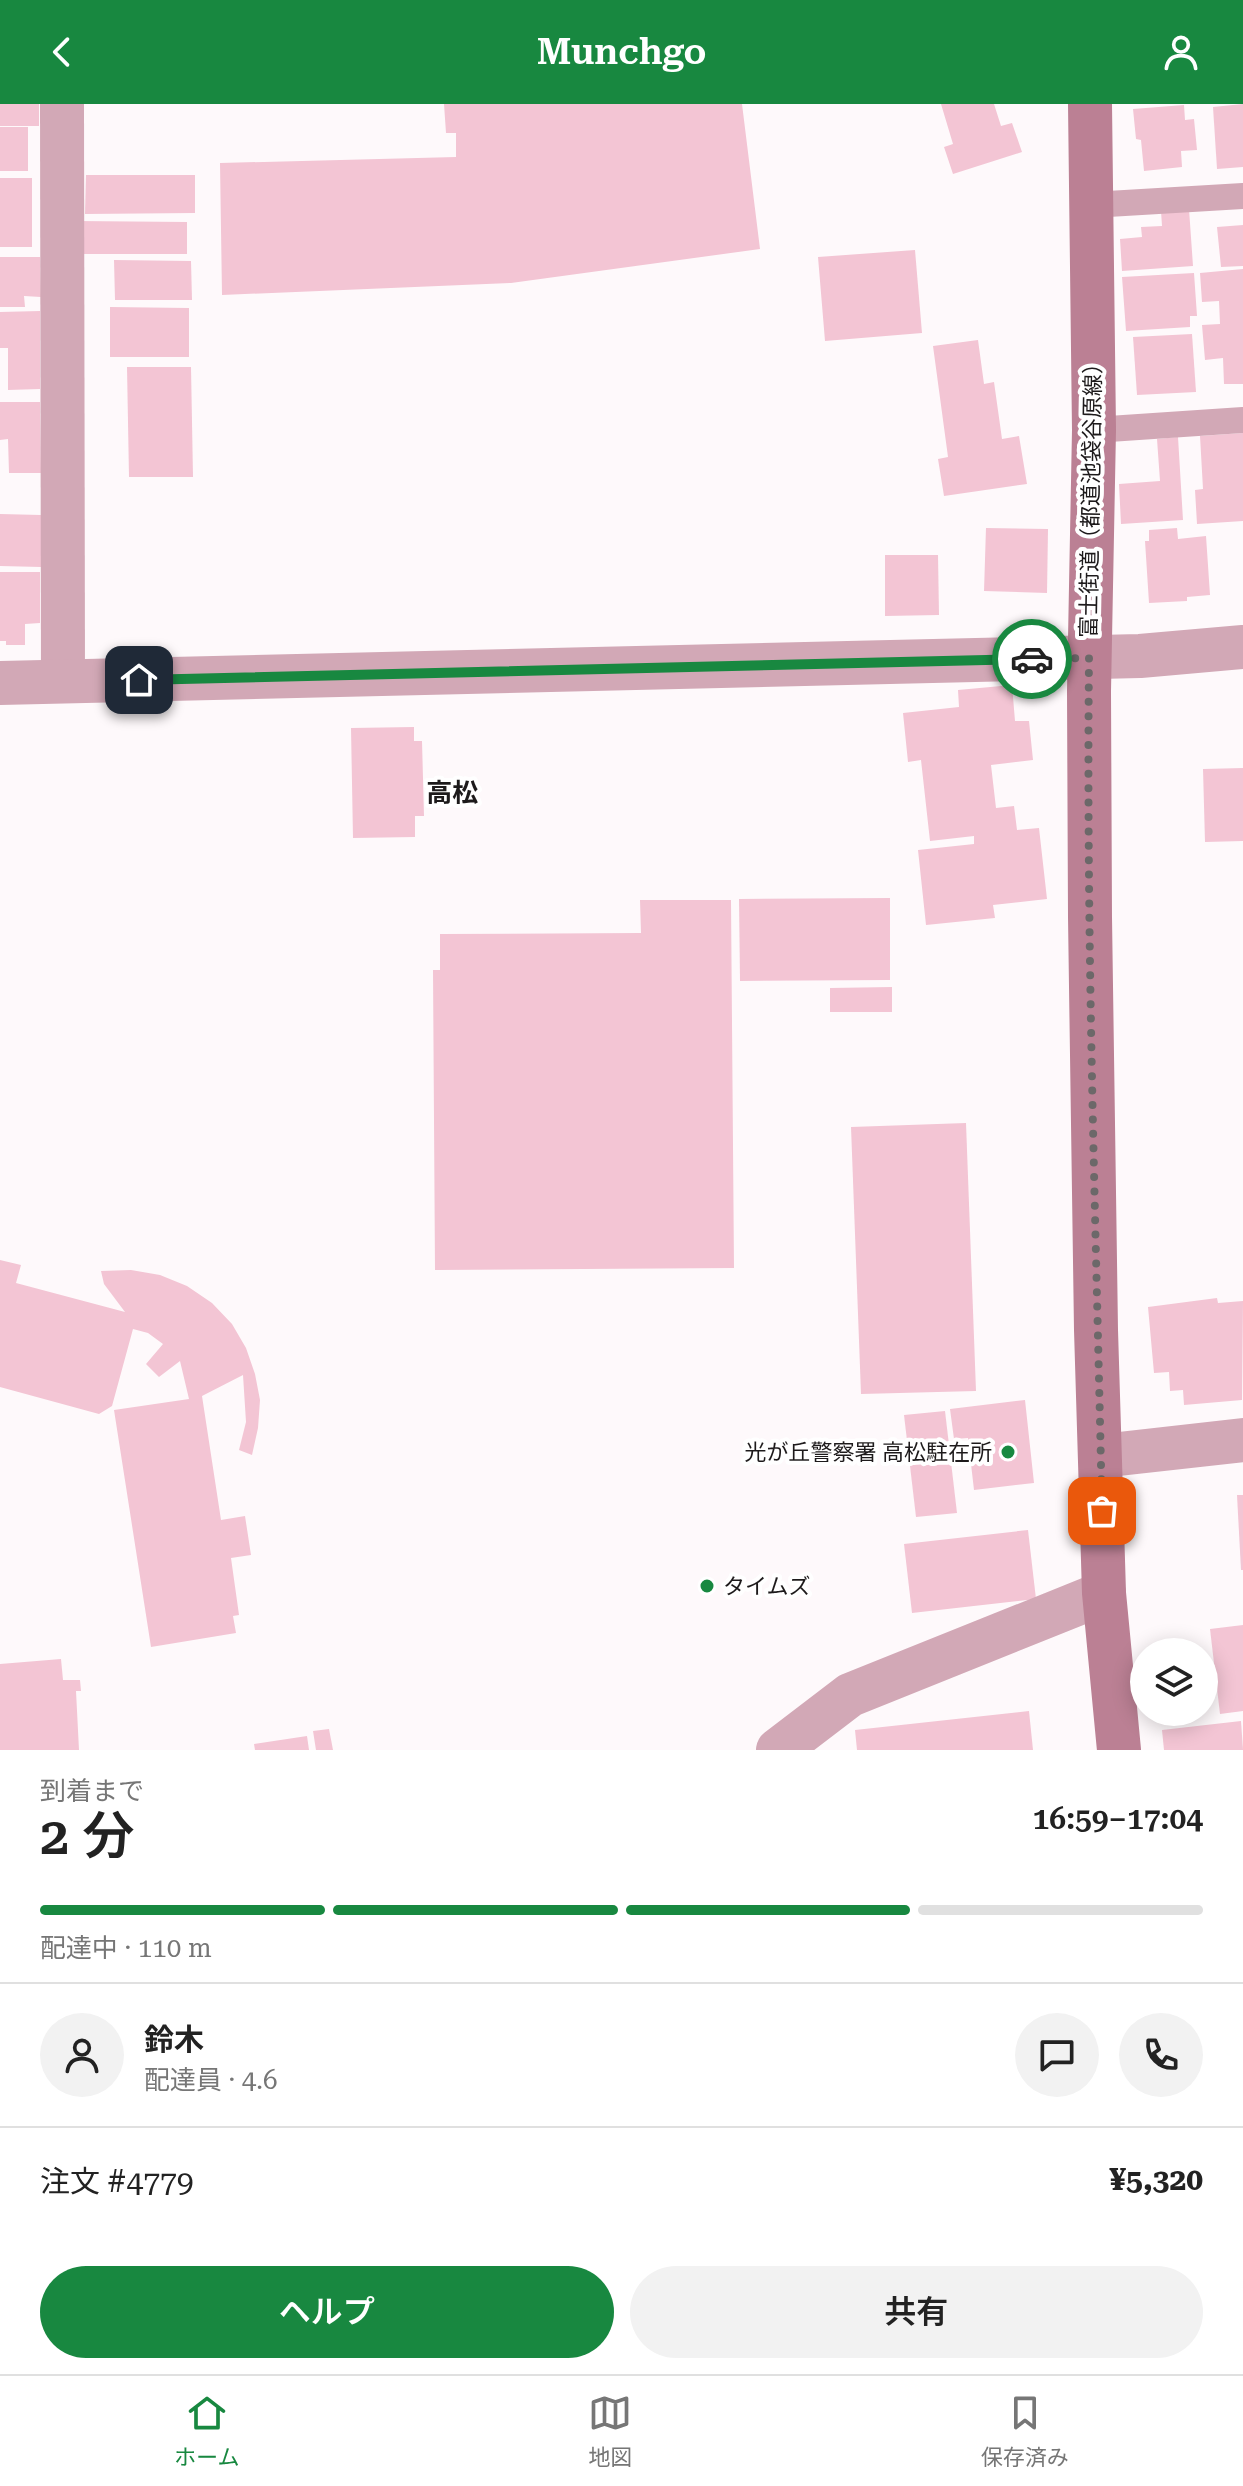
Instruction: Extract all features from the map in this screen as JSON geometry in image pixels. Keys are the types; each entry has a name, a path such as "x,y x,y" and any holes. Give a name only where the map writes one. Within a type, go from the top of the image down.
{"main road":[{"name":"富士街道（都道池袋谷原線）","path":"1090,104 1094,430 1089,658 1090,932 1104,1593 1119,1750"}],"street":[{"path":"62,104 63,681"},
{"path":"0,683 1089,658 1243,647"},
{"path":"1101,1456 1243,1440"},
{"path":"778,1750 850,1695 1104,1593"}],"lane":[{"path":"1091,205 1243,196"},
{"path":"1094,430 1243,420"}],"building":[{"path":"0,104 39,104 39,126 0,126"},
{"path":"444,104 742,104 760,249 511,283 222,295 220,163 456,157 456,133 446,133"},
{"path":"941,104 994,104 1001,126 1012,123 1022,152 953,174 944,147 953,144"},
{"path":"1243,104 1243,167 1217,169 1213,107"},
{"path":"1184,105 1185,120 1194,119 1197,150 1181,151 1182,167 1144,171 1141,140 1136,139 1133,109"},
{"path":"0,127 28,127 28,171 0,171"},
{"path":"86,175 195,175 195,213 85,214"},
{"path":"0,178 32,178 32,247 0,247"},
{"path":"1189,209 1193,266 1122,271 1120,239 1142,237 1141,227 1162,226 1161,211"},
{"path":"76,221 187,222 187,254 76,254"},
{"path":"1243,225 1243,266 1221,267 1217,227"},
{"path":"915,250 922,333 825,341 818,257"},
{"path":"0,257 40,257 41,297 24,296 25,307 0,307"},
{"path":"114,260 191,261 192,300 115,300"},
{"path":"1243,269 1243,384 1224,384 1223,358 1205,360 1202,325 1220,324 1219,301 1202,302 1200,273"},
{"path":"1194,273 1197,316 1190,316 1190,327 1126,331 1122,277"},
{"path":"110,307 189,308 189,357 110,357"},
{"path":"40,311 40,389 8,390 8,348 0,348 0,312"},
{"path":"1192,334 1196,392 1137,395 1133,337"},
{"path":"978,340 984,384 994,382 1002,439 1019,436 1027,484 944,496 938,459 948,457 933,346"},
{"path":"127,367 191,367 193,477 129,477"},
{"path":"0,402 40,402 41,473 9,473 8,439 0,440"},
{"path":"1243,433 1243,521 1197,524 1195,490 1203,489 1200,436"},
{"path":"1178,437 1183,520 1121,524 1119,484 1160,481 1157,439"},
{"path":"0,514 41,515 41,567 0,566"},
{"path":"986,528 1048,529 1047,593 984,591"},
{"path":"1177,528 1178,539 1206,536 1210,595 1187,597 1187,601 1149,603 1145,541 1149,541 1149,530"},
{"path":"885,555 938,555 939,615 885,616"},
{"path":"0,572 40,572 40,623 25,624 25,645 6,645 6,641 0,641"},
{"path":"1012,685 1015,721 1029,721 1033,760 991,765 996,808 1014,806 1017,830 1039,828 1047,899 993,905 995,918 926,925 918,850 974,844 974,836 930,841 921,760 908,762 903,713 959,707 958,690"},
{"path":"414,727 414,741 422,741 424,816 415,816 415,837 353,838 351,728"},
{"path":"1243,768 1243,841 1205,842 1203,769"},
{"path":"890,898 890,980 740,981 739,899"},
{"path":"640,900 731,900 734,1268 435,1270 433,970 440,970 440,934 641,933"},
{"path":"892,987 892,1012 830,1012 830,988"},
{"path":"966,1123 976,1391 861,1394 851,1127"},
{"path":"0,1260 21,1265 16,1283 125,1312 104,1284 101,1271 131,1270 160,1275 187,1286 212,1303 232,1324 246,1348 260,1400 252,1455 239,1450 246,1422 243,1375 202,1396 221,1520 245,1516 251,1555 231,1558 239,1615 233,1616 236,1633 151,1647 114,1410 189,1399 180,1361 159,1377 146,1364 163,1344 148,1333 133,1329 112,1406 99,1414 0,1387"},
{"path":"1217,1298 1218,1303 1243,1301 1242,1400 1184,1405 1183,1390 1170,1391 1169,1372 1154,1373 1148,1307"},
{"path":"1025,1400 1034,1483 974,1490 968,1438 954,1439 950,1409"},
{"path":"945,1411 957,1513 916,1517 904,1415"},
{"path":"1237,1495 1243,1495 1243,1570 1241,1570"},
{"path":"1028,1530 1036,1599 912,1613 904,1544"},
{"path":"1243,1625 1243,1711 1220,1714 1218,1638 1211,1638 1210,1629"},
{"path":"61,1659 63,1680 80,1680 81,1691 76,1691 79,1750 0,1750 0,1664"},
{"path":"1029,1711 1033,1750 857,1750 855,1730"},
{"path":"1241,1721 1243,1750 1164,1750 1162,1730"},
{"path":"329,1729 333,1750 316,1750 313,1731"},
{"path":"307,1736 309,1750 255,1750 254,1744"}],"way so far":[{"path":"1032,659 1089,658 1090,944 1102,1511"}],"place":[{"name":"光が丘警察署 高松駐在所","path":"1008,1452"},
{"name":"タイムズ","path":"707,1586"}],"district":[{"name":"高松","path":"452,793"}],"route":[{"path":"139,680 1032,659"}]}
